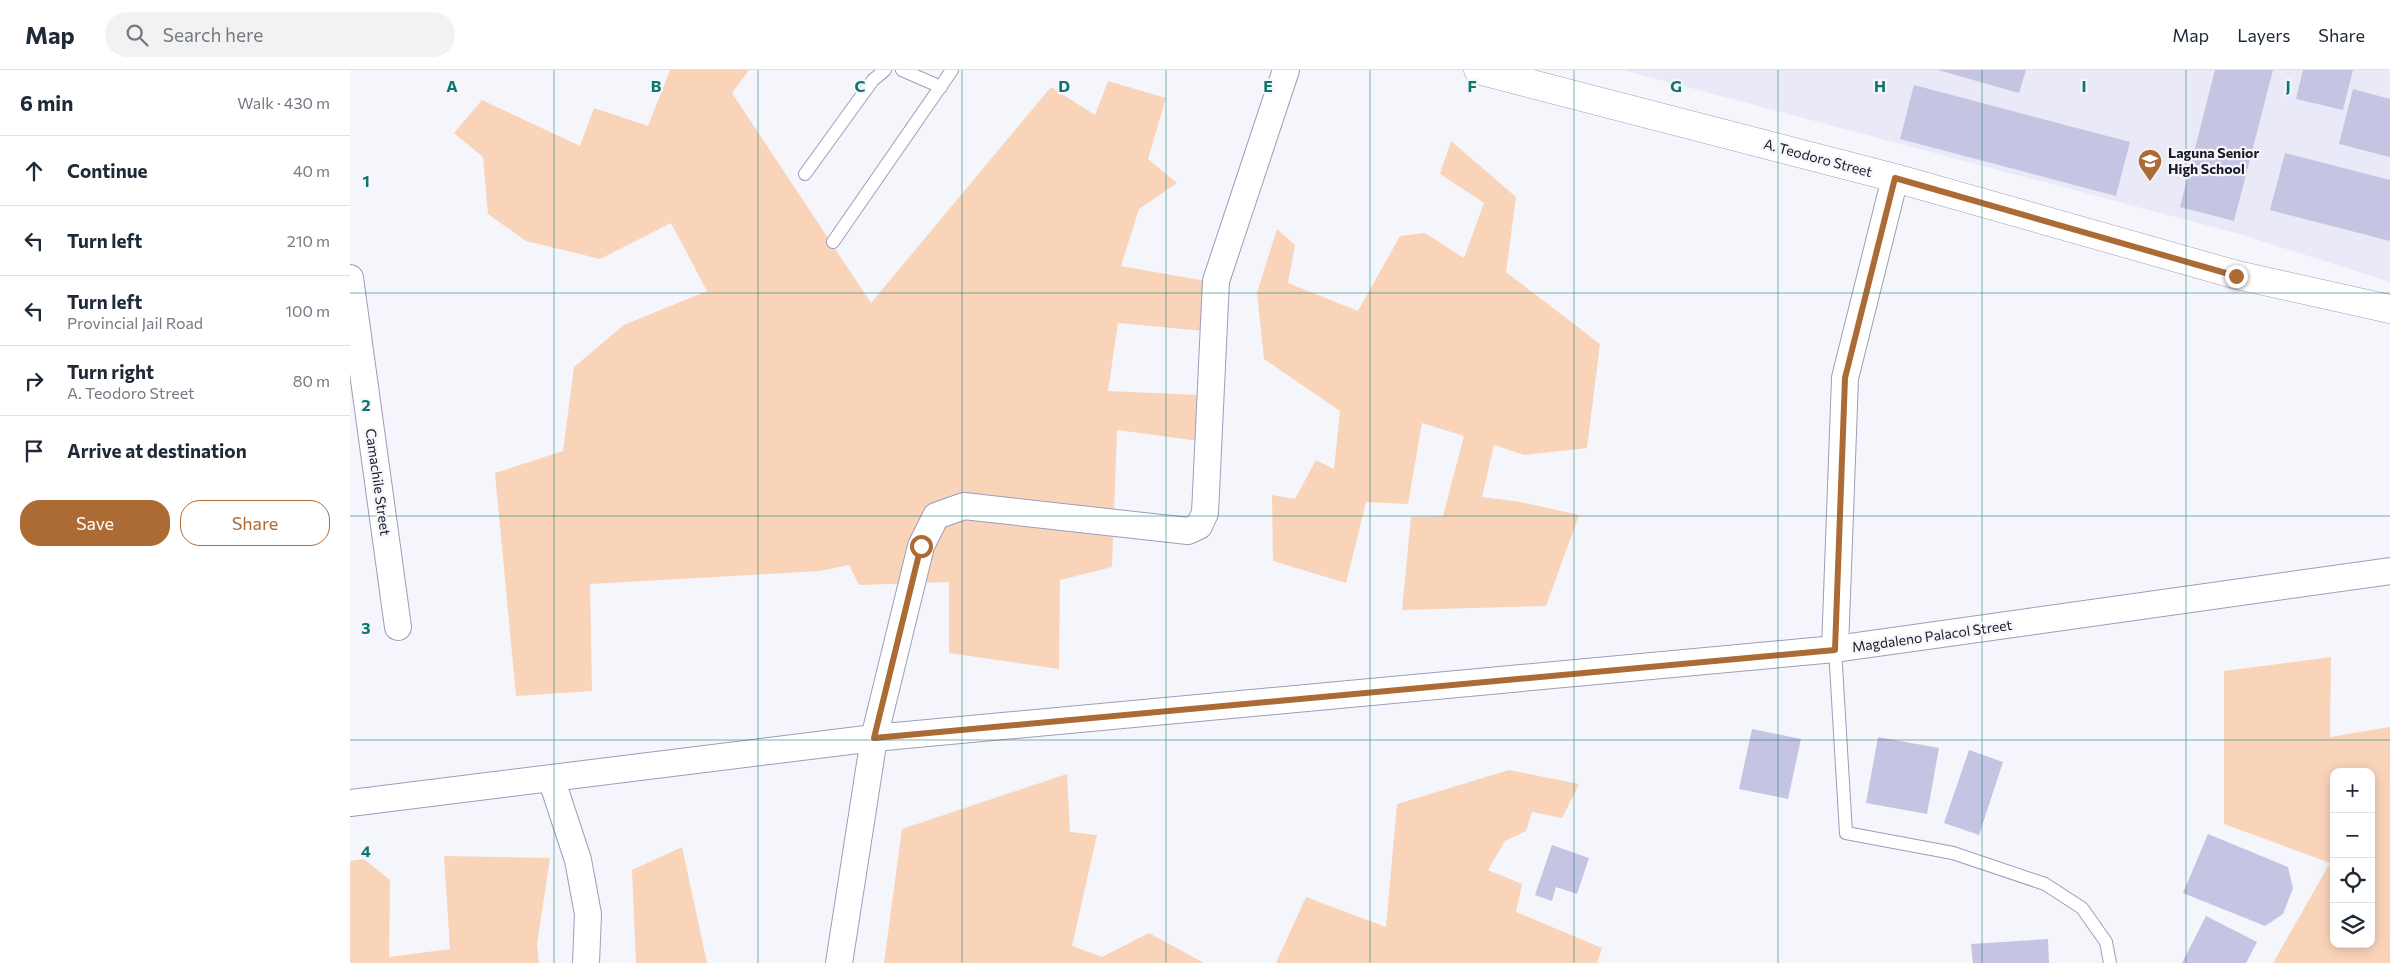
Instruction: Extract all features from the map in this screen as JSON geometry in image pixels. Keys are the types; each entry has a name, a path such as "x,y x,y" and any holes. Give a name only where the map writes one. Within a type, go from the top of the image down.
{"street":[{"path":"839,963 874,738 921,546 936,516 964,506 1188,532 1198,526 1205,513 1216,281 1286,70"},
{"name":"A. Teodoro Street","path":"1478,70 1544,82 1895,178 2236,276 2390,309"},
{"path":"1835,650 1845,378 1895,178"},
{"name":"Camachile Street","path":"350,278 398,627"},
{"name":"Magdaleno Palacol Street","path":"350,804 874,738 1835,650 2390,571"},
{"path":"551,778 578,860 588,914 586,963"}],"lane":[{"path":"805,174 873,80 885,70"},
{"path":"902,70 941,87"},
{"path":"832,242 952,70"},
{"path":"1835,650 1846,833 1953,853 2045,884 2082,908 2106,942 2110,963"}],"shaded area":[{"path":"670,70 749,70 732,93 871,303 1051,87 1095,115 1108,81 1166,98 1148,159 1177,183 1139,209 1121,266 1206,281 1204,331 1118,323 1108,391 1200,395 1199,441 1117,430 1112,567 1060,580 1059,669 949,653 949,582 859,585 849,565 820,571 590,584 592,691 516,696 495,473 563,451 574,367 624,325 707,291 671,223 600,259 526,241 488,214 483,157 454,133 482,100 580,146 594,108 648,126"},
{"name":"Laguna Senior High School","path":"1623,70 2390,70 2390,282 2243,235"},
{"path":"1451,141 1516,197 1506,272 1600,344 1587,448 1524,455 1494,445 1482,497 1521,502 1579,515 1546,606 1402,610 1411,517 1443,516 1464,436 1422,423 1408,504 1366,502 1346,583 1273,561 1272,495 1295,499 1316,460 1334,469 1340,411 1264,359 1257,293 1277,229 1295,245 1288,283 1358,311 1400,236 1425,233 1464,258 1484,203 1440,174"},
{"path":"2331,657 2330,737 2390,727 2390,963 2273,963 2330,863 2224,824 2224,671"},
{"path":"1509,770 1579,784 1562,818 1532,812 1526,831 1505,841 1488,870 1522,884 1516,912 1602,948 1597,963 1276,963 1306,897 1386,927 1397,804"},
{"path":"1067,774 1070,832 1097,835 1072,946 1102,957 1149,933 1204,963 884,963 902,829"},
{"path":"682,847 707,963 636,963 632,870"},
{"path":"444,856 550,858 537,944 539,963 350,963 350,861 364,859 390,880 389,957 450,949"}],"building":[{"path":"1938,70 2026,70 2019,93"},
{"path":"2215,70 2273,70 2234,221 2180,207"},
{"path":"2303,70 2353,70 2343,110 2296,99"},
{"path":"1914,85 2130,142 2116,196 1900,139"},
{"path":"2353,89 2390,99 2390,157 2339,144"},
{"path":"2285,153 2390,180 2390,241 2270,210"},
{"path":"1752,729 1801,739 1788,799 1739,789"},
{"path":"1878,737 1939,748 1927,814 1866,803"},
{"path":"1969,750 2003,762 1979,835 1944,823"},
{"path":"2208,834 2288,867 2293,888 2283,914 2265,926 2183,893"},
{"path":"1552,845 1589,858 1577,894 1556,887 1552,901 1535,895"},
{"path":"2206,916 2257,942 2246,963 2182,963"},
{"path":"2048,939 2049,963 1973,963 1971,944"}],"place":[{"name":"Laguna Senior High School","path":"2150,182"}],"route":[{"path":"921,546 874,738 1835,650 1845,378 1895,178 2236,276"}]}
